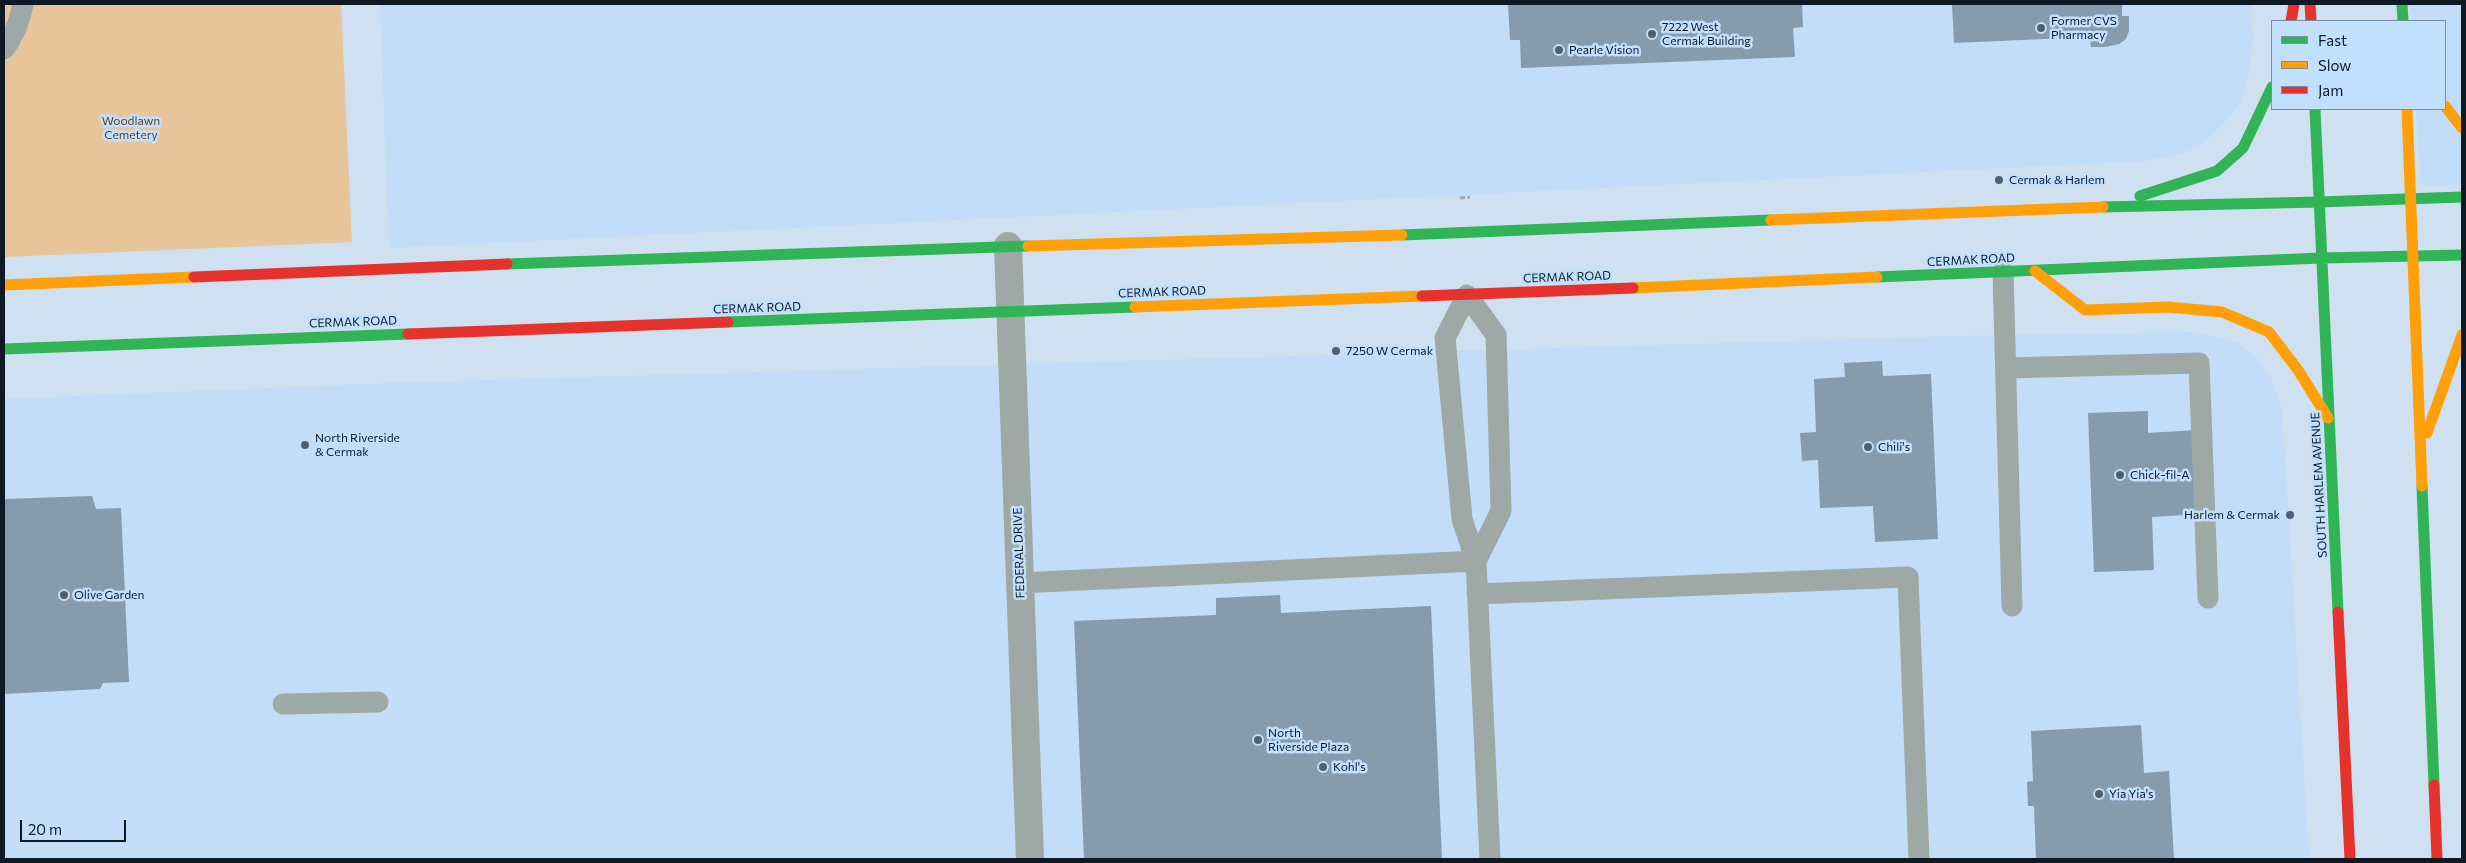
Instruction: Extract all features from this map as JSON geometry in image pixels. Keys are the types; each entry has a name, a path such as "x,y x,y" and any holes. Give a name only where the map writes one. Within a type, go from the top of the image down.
{"main road":[{"path":"2290,20 2294,4"},
{"path":"2310,4 2311,20"},
{"path":"2402,4 2403,20"},
{"path":"2094,207 2157,192 2217,171 2243,148 2271,90"},
{"path":"2446,107 2462,128"},
{"name":"SOUTH HARLEM AVENUE","path":"2315,110 2350,859"},
{"path":"2407,110 2422,446 2437,859"},
{"path":"4,285 709,255 1465,232 2094,207 2462,197"},
{"name":"CERMAK ROAD","path":"4,349 1010,313 2321,258 2462,255"},
{"path":"2035,271 2085,310 2168,307 2222,312 2269,332 2298,370 2330,421"},
{"path":"2422,446 2462,335"}],"street":[{"name":"FEDERAL DRIVE","path":"1008,246 1030,859"}],"lane":[{"path":"4,49 11,40 21,17 24,4"},
{"path":"2003,272 2012,606"},
{"path":"1476,561 1501,511 1496,335 1467,295 1445,338 1462,519 1476,561 1490,859"},
{"path":"2006,368 2199,363 2208,598"},
{"path":"1020,583 1476,561"},
{"path":"1477,594 1908,577 1919,859"},
{"path":"283,704 378,702"}],"path":[{"path":"1460,198 1470,198"}],"shaded area":[{"path":"380,4 2251,4 2253,38 2249,74 2240,103 2222,126 2200,145 2180,154 2145,161 389,248"},
{"path":"2410,4 2462,4 2462,185 2421,186 2416,110 2446,110 2446,20 2411,20"},
{"name":"North Riverside Plaza","path":"2192,332 2236,342 2257,358 2271,378 2282,408 2309,859 4,859 4,399 392,383 1960,336"}],"green space":[{"name":"Woodlawn Cemetery","path":"4,4 341,4 352,242 4,257"}],"building":[{"name":"7222 West Cermak Building","path":"1508,4 1802,4 1803,27 1793,28 1795,57 1521,68 1520,40 1510,40"},
{"name":"Former CVS Pharmacy","path":"1952,4 2122,4 2122,16 2129,16 2129,31 2126,39 2119,44 2105,47 2091,47 2090,37 1954,43"},
{"name":"Chili's","path":"1882,361 1883,376 1931,374 1938,539 1875,542 1873,506 1820,508 1818,460 1802,461 1800,433 1816,432 1814,379 1845,377 1844,363"},
{"name":"Chick-fil-A","path":"2148,411 2148,433 2195,430 2200,514 2152,517 2154,570 2094,572 2088,413"},
{"name":"Olive Garden","path":"92,496 96,509 121,508 129,682 103,683 100,689 4,694 4,499"},
{"name":"North Riverside Plaza","path":"1280,595 1281,613 1431,606 1442,859 1084,859 1074,621 1216,615 1216,598"},
{"name":"Yia Yia's","path":"2141,725 2144,773 2169,771 2174,859 2036,859 2034,806 2028,806 2027,782 2033,781 2031,731"}],"traffic: fast":[{"path":"2402,4 2403,20"},
{"path":"2140,196 2217,171 2243,148 2271,89"},
{"path":"2315,110 2338,612"},
{"path":"2319,202 2462,197"},
{"path":"2103,207 2319,202"},
{"path":"1402,235 1771,220"},
{"path":"507,264 1028,246"},
{"path":"2321,258 2462,255"},
{"path":"1877,277 2321,258"},
{"path":"728,322 1135,307"},
{"path":"4,349 408,334"},
{"path":"2422,486 2434,785"}],"traffic: slow":[{"path":"2446,107 2462,128"},
{"path":"2407,110 2422,486"},
{"path":"1771,220 2103,207"},
{"path":"1028,246 1402,235"},
{"path":"2035,271 2085,310 2168,307 2222,312 2269,332 2298,370 2328,418"},
{"path":"4,285 194,277"},
{"path":"1633,288 1877,277"},
{"path":"1135,307 1422,296"},
{"path":"2427,433 2462,335"}],"traffic: jam":[{"path":"2291,20 2294,4"},
{"path":"2310,4 2311,20"},
{"path":"194,277 507,264"},
{"path":"1422,296 1633,288"},
{"path":"408,334 728,322"},
{"path":"2338,612 2350,859"},
{"path":"2434,785 2437,859"}],"place":[{"name":"Former CVS Pharmacy","path":"2041,28"},
{"name":"7222 West Cermak Building","path":"1652,34"},
{"name":"Pearle Vision","path":"1559,50"},
{"name":"Cermak & Harlem","path":"1999,180"},
{"name":"7250 W Cermak","path":"1336,351"},
{"name":"North Riverside & Cermak","path":"305,445"},
{"name":"Chili's","path":"1868,447"},
{"name":"Chick-fil-A","path":"2120,475"},
{"name":"Harlem & Cermak","path":"2290,515"},
{"name":"Olive Garden","path":"64,595"},
{"name":"North Riverside Plaza","path":"1258,740"},
{"name":"Kohl's","path":"1323,767"},
{"name":"Yia Yia's","path":"2099,794"}]}
